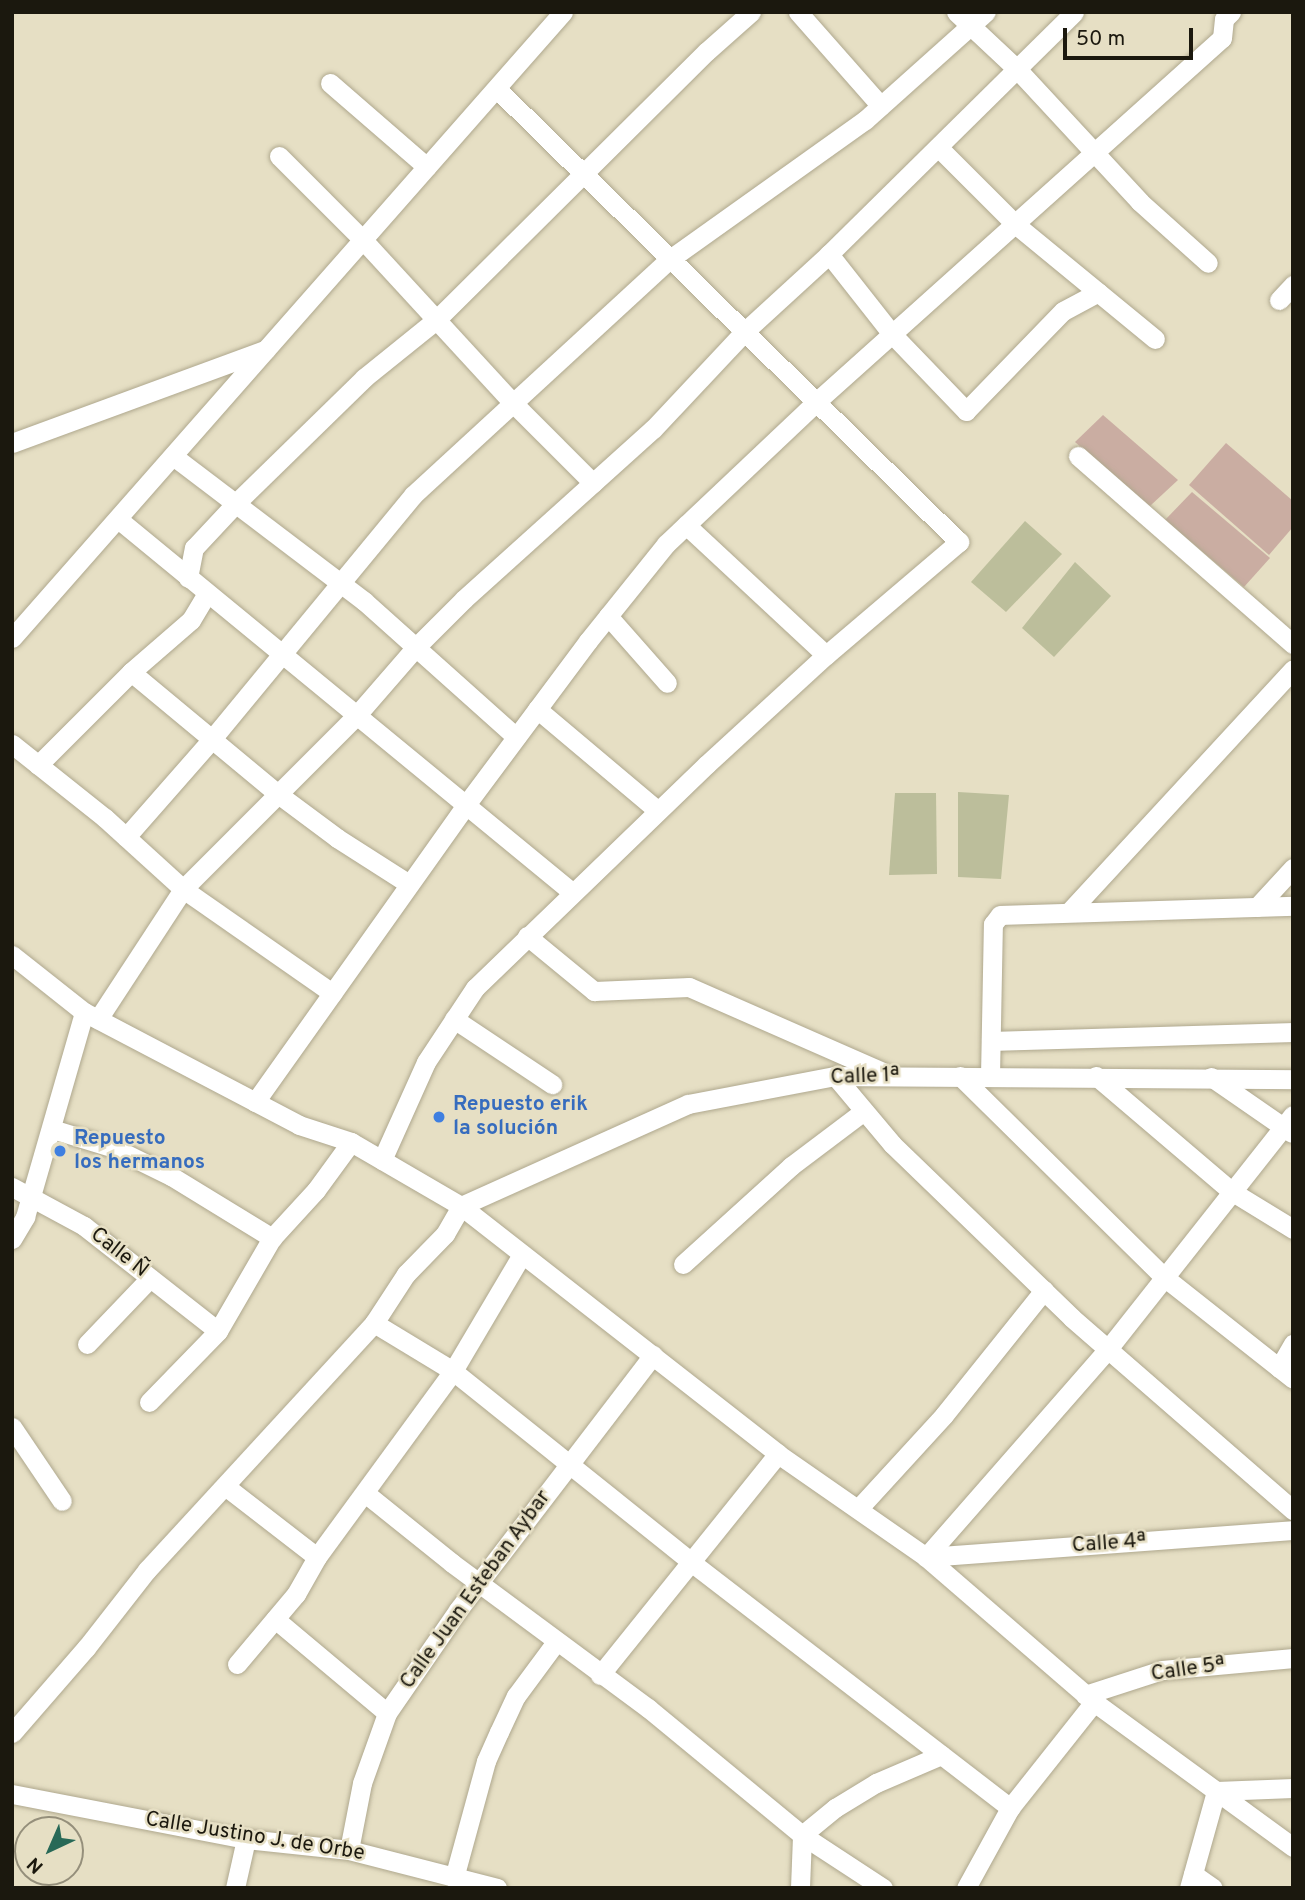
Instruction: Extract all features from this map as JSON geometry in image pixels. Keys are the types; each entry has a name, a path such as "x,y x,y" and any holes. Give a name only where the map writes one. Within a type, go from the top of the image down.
{"street":[{"path":"12,638 563,12"},
{"path":"188,578 194,548 236,503 364,379 437,319 707,51 751,12"},
{"path":"798,12 881,106"},
{"path":"956,12 1017,69 1140,202 1208,262"},
{"path":"126,837 282,656 413,495 670,258 881,106 986,12"},
{"path":"12,1239 24,1217 21,1191 52,1129 91,1016 183,889 356,716 416,647 464,599 653,429 744,332 830,254 1074,12"},
{"path":"255,1102 465,806 608,616 666,544 816,402 1222,38 1224,14"},
{"path":"330,83 427,167"},
{"path":"382,1160 426,1062 475,988 659,811 827,655 959,542 496,88"},
{"path":"938,148 1015,224 1155,339"},
{"path":"278,156 363,240 513,403 593,483"},
{"path":"830,254 892,334 967,411 1063,311 1098,292"},
{"path":"1279,300 1293,285"},
{"path":"12,443 267,350"},
{"path":"173,456 340,582 516,737"},
{"path":"1077,456 1293,644"},
{"path":"118,519 573,893"},
{"path":"686,525 827,655"},
{"path":"38,765 131,672 191,621 207,593"},
{"path":"608,616 667,683"},
{"path":"1069,912 1293,669"},
{"path":"131,672 278,794 337,838 409,884"},
{"path":"537,709 659,811"},
{"path":"12,744 126,837 183,889 332,993"},
{"path":"1257,907 1293,867"},
{"path":"990,1076 993,924 1000,915 1293,906"},
{"path":"527,936 594,991 689,987 892,1076"},
{"path":"12,955 91,1016 299,1125 351,1142 461,1206 521,1256 653,1355 778,1454 926,1557 1089,1699 1293,1847"},
{"path":"454,1019 552,1084"},
{"path":"990,1041 1293,1032"},
{"path":"835,1076 892,1144 1044,1290 1293,1510"},
{"name":"Calle 1ª","path":"461,1206 688,1104 835,1076 1293,1079"},
{"path":"960,1076 1164,1277 1286,1374 1293,1344"},
{"path":"1097,1076 1231,1191 1293,1230"},
{"path":"926,1557 1108,1349 1231,1191 1289,1125 1211,1077"},
{"path":"683,1264 790,1166 864,1111"},
{"path":"52,1129 114,1148 160,1170 272,1238"},
{"path":"149,1402 218,1331 272,1238 316,1190 351,1142"},
{"name":"Calle Ñ","path":"21,1191 84,1226 218,1331"},
{"path":"12,1732 86,1648 148,1570 374,1323 406,1274 445,1234 461,1206"},
{"path":"237,1664 296,1594 317,1557 453,1371 521,1256"},
{"path":"87,1344 150,1278"},
{"path":"858,1509 944,1415 1044,1290"},
{"path":"374,1323 453,1371 691,1562 1010,1808"},
{"name":"Calle Juan Esteban Aybar","path":"349,1850 362,1783 387,1713 458,1609 653,1355"},
{"path":"12,1427 62,1501"},
{"path":"600,1675 778,1454"},
{"path":"225,1486 317,1557"},
{"path":"365,1493 556,1642 648,1708 802,1835 883,1888"},
{"name":"Calle 4ª","path":"926,1557 1293,1530"},
{"path":"275,1619 387,1713"},
{"path":"454,1878 486,1761 516,1696 556,1642"},
{"name":"Calle 5ª","path":"1089,1699 1162,1670 1293,1658"},
{"path":"966,1888 1010,1808 1089,1699"},
{"path":"800,1888 802,1835 835,1808 876,1783 941,1755"},
{"path":"1216,1791 1293,1788"},
{"path":"1213,1888 1191,1881 1216,1791"},
{"name":"Calle Justino J. de Orbe","path":"12,1794 246,1839 349,1850 484,1887"},
{"path":"235,1888 246,1839"}],"green space":[{"path":"1025,521 1062,554 1006,612 971,582"},
{"path":"1075,562 1111,596 1054,657 1022,628"},
{"path":"958,792 1009,795 1001,879 958,877"},
{"path":"895,793 936,793 937,874 889,875"}],"building":[{"path":"1103,415 1178,480 1150,506 1075,442"},
{"path":"1226,443 1293,501 1293,527 1269,555 1189,485"},
{"path":"1192,492 1270,558 1244,587 1165,520"}],"place":[{"name":"Repuesto erik la solución","path":"439,1117"},
{"name":"Repuesto los hermanos","path":"60,1151"}]}
